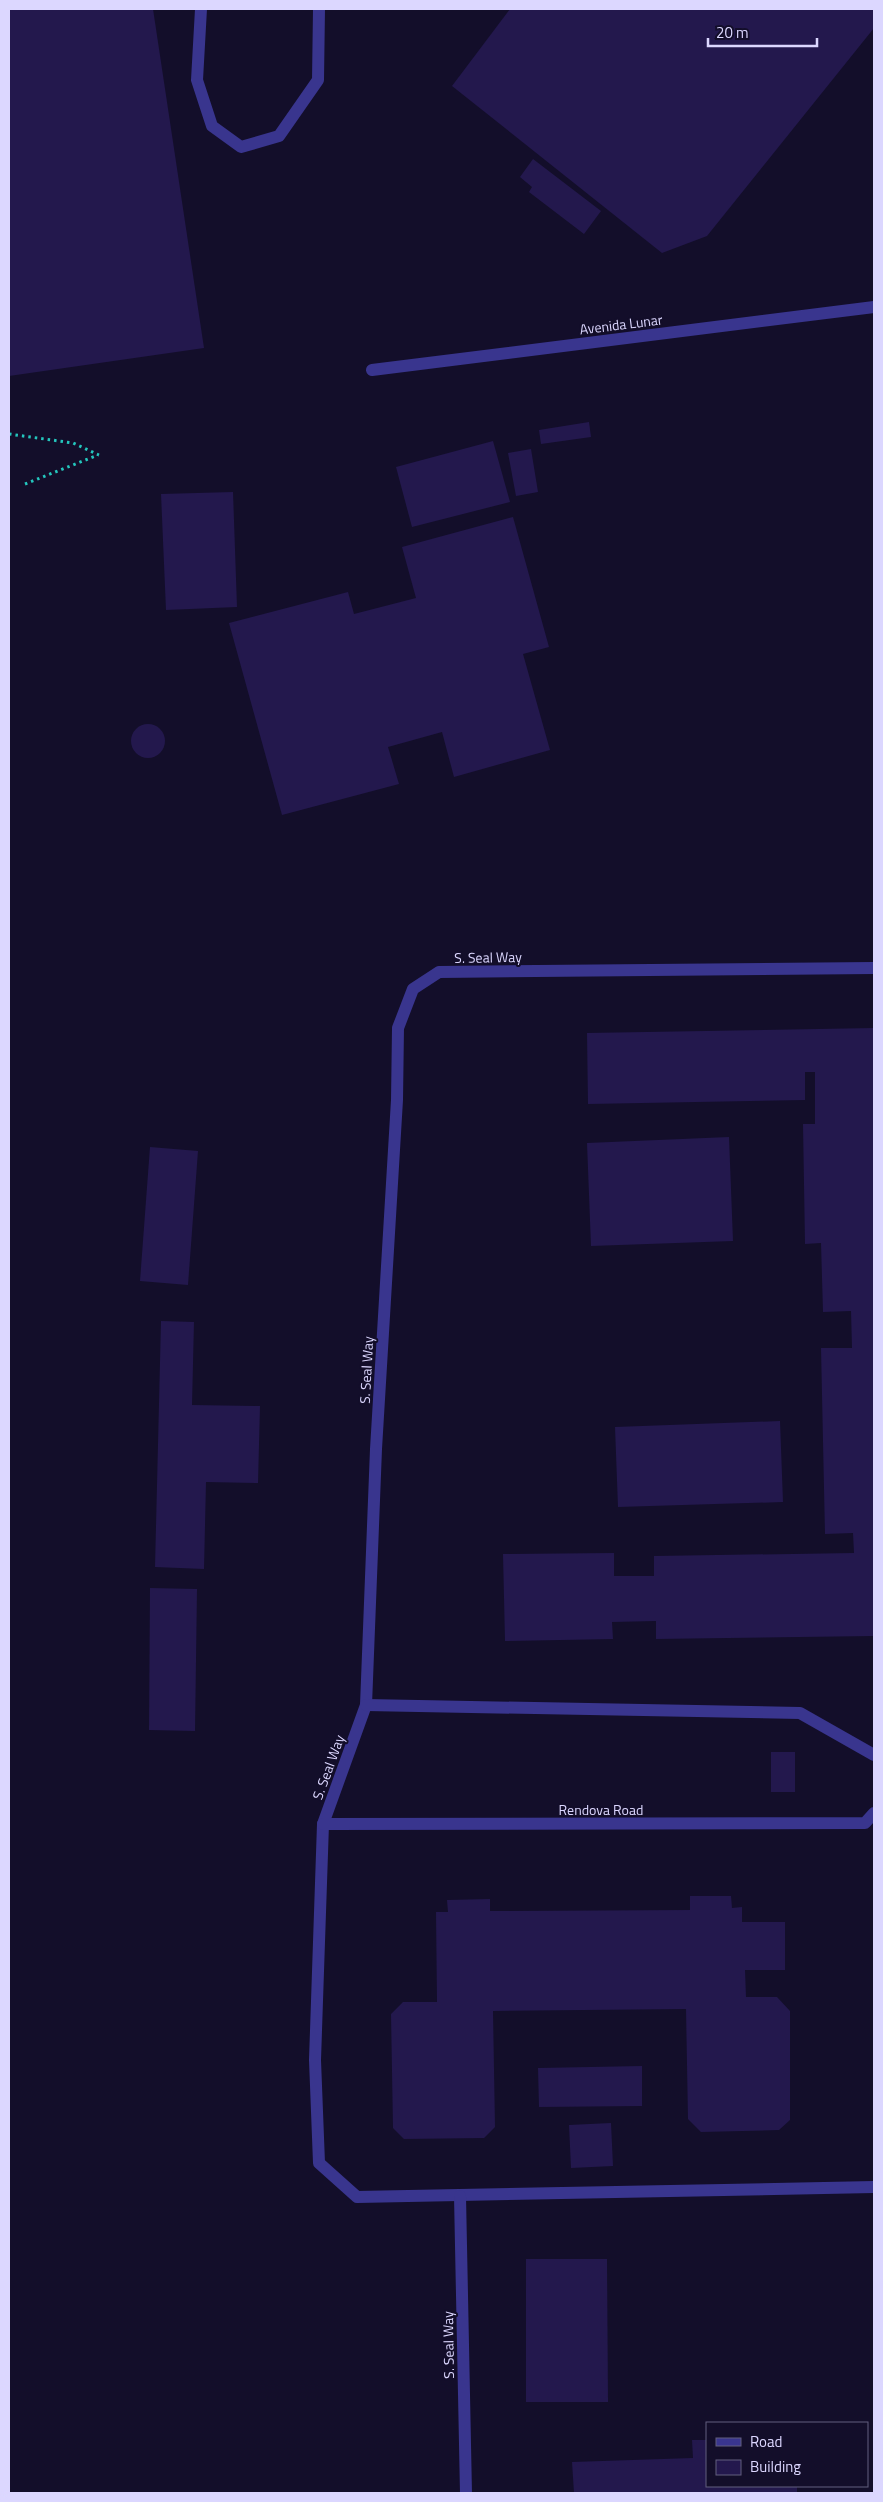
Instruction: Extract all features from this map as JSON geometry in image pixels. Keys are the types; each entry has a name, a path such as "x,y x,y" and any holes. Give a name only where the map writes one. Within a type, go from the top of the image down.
{"street":[{"path":"201,9 197,80 212,126 241,146 279,136 318,80 319,9"},
{"name":"Avenida Lunar","path":"372,370 874,307"},
{"name":"S. Seal Way","path":"466,2493 460,2196 357,2197 319,2163 315,2060 323,1824 366,1705 376,1449 397,1100 398,1028 413,989 439,972 874,968"},
{"path":"366,1705 800,1712 874,1755"},
{"name":"Rendova Road","path":"323,1824 865,1824 874,1813"},
{"path":"460,2196 874,2187"}],"path":[{"path":"9,434 73,443 99,455 25,484"}],"building":[{"path":"9,9 153,9 204,348 9,376"},
{"path":"510,9 874,9 874,28 707,236 662,253 452,86"},
{"path":"533,159 601,211 584,234 529,192 532,187 520,177"},
{"path":"589,422 591,437 541,444 539,430"},
{"path":"493,441 510,502 412,527 396,467"},
{"path":"531,449 538,492 516,496 508,453"},
{"path":"233,492 237,607 166,610 161,494"},
{"path":"513,517 549,647 523,654 550,750 454,777 442,732 388,747 399,784 282,815 229,623 348,592 354,614 416,598 402,547"},
{"path":"148,724 160,729 165,741 160,753 148,758 136,753 131,741 136,729"},
{"path":"874,1028 874,1636 656,1639 656,1621 612,1622 613,1639 505,1641 503,1554 614,1553 614,1576 654,1576 654,1556 854,1553 853,1533 825,1534 821,1348 852,1348 851,1311 823,1312 821,1243 805,1244 803,1124 815,1124 815,1072 805,1072 805,1100 588,1104 587,1033"},
{"path":"729,1137 733,1241 591,1246 587,1143"},
{"path":"150,1147 198,1151 188,1285 140,1281"},
{"path":"161,1321 194,1322 192,1405 260,1406 258,1483 206,1482 204,1569 155,1567"},
{"path":"780,1421 783,1502 618,1507 615,1427"},
{"path":"150,1588 197,1589 195,1731 149,1730"},
{"path":"771,1752 795,1752 795,1792 771,1792"},
{"path":"690,1896 731,1896 732,1908 742,1907 742,1922 785,1922 785,1970 745,1970 746,1997 777,1997 790,2011 790,2120 779,2130 701,2132 688,2119 686,2009 493,2011 495,2127 484,2138 404,2139 393,2128 391,2014 403,2002 437,2002 436,1912 448,1912 447,1900 490,1899 490,1911 690,1910"},
{"path":"642,2066 642,2106 539,2107 538,2068"},
{"path":"611,2123 613,2166 571,2168 569,2125"},
{"path":"526,2259 607,2259 608,2402 526,2402"},
{"path":"692,2440 706,2440 706,2487 797,2487 797,2493 574,2493 572,2462 693,2458"}]}
